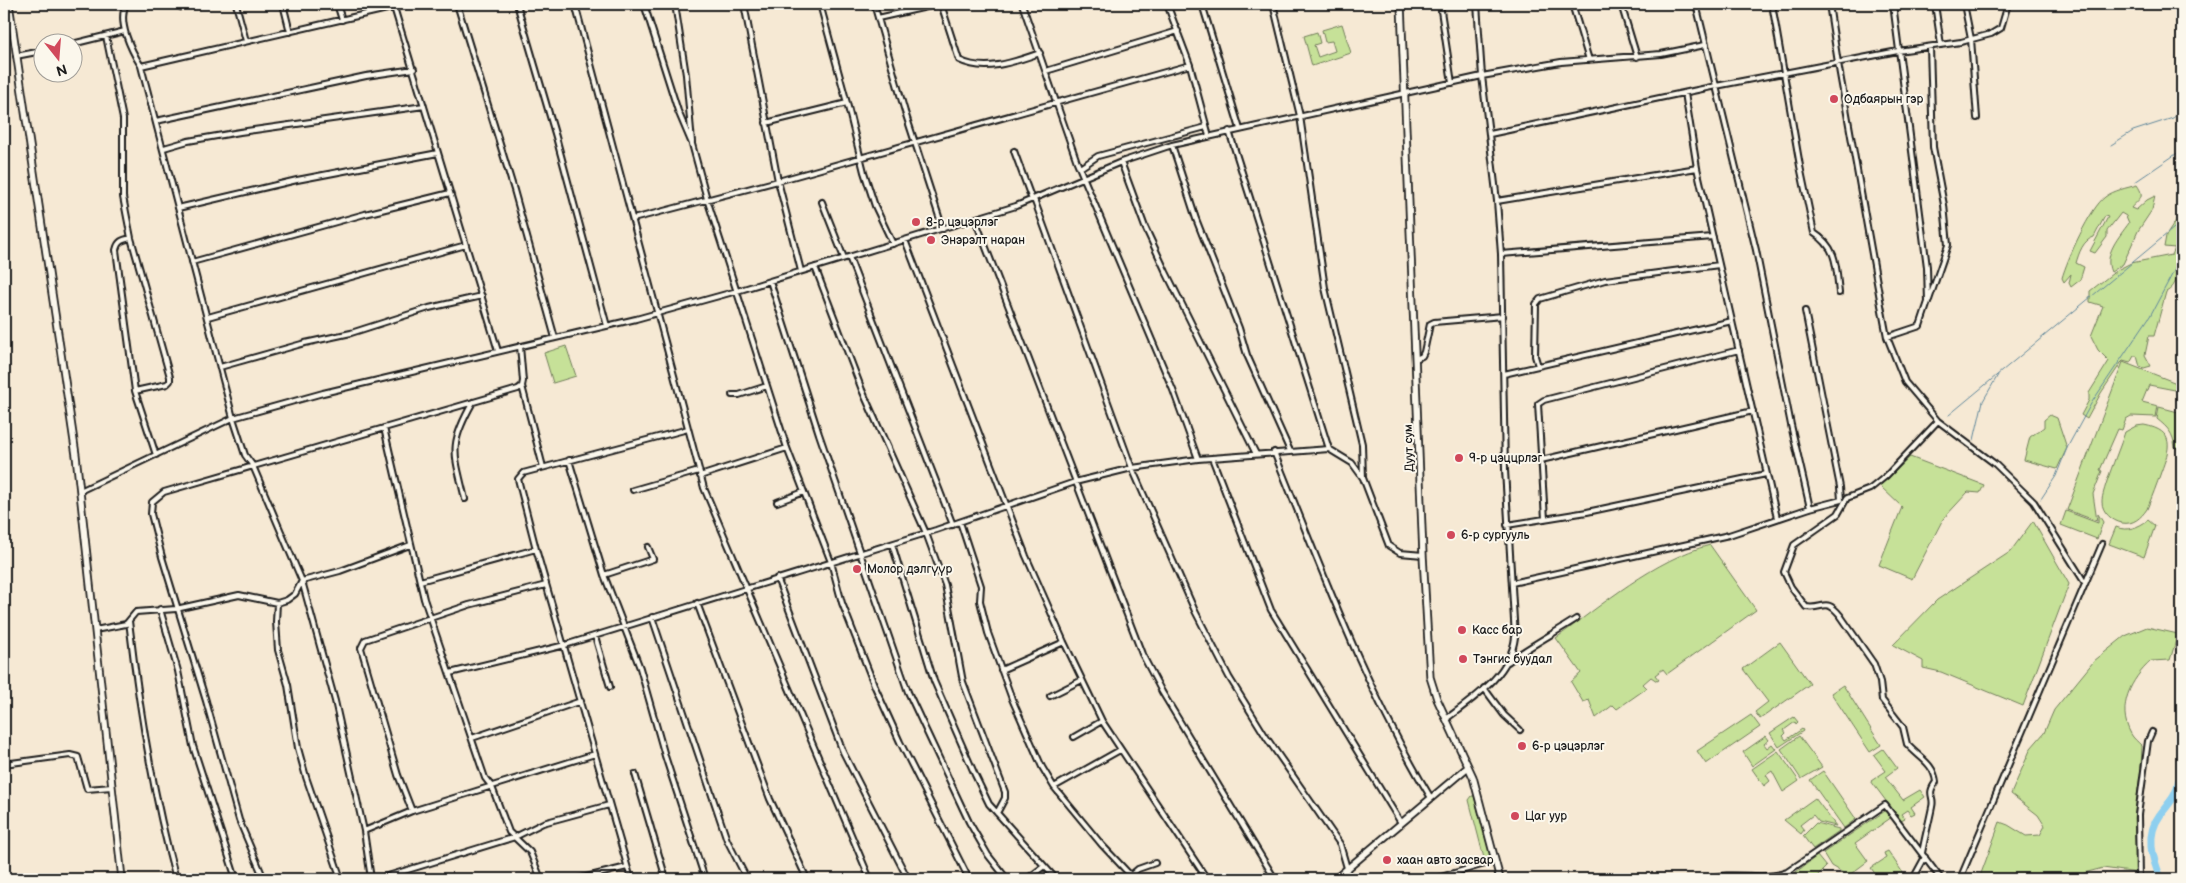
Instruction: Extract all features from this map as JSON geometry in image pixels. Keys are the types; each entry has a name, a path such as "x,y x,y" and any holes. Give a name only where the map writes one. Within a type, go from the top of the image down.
{"main road":[{"path":"9,4 58,324 80,491 122,879"},
{"name":"Дуут сум","path":"1401,4 1423,555 1430,677 1476,789 1500,879"},
{"path":"1335,879 1468,767"}],"street":[{"path":"126,4 122,11 125,31 141,66 164,148 233,418 245,455 253,466 302,581 335,701 364,831 371,879"},
{"path":"236,4 246,41"},
{"path":"283,4 290,32"},
{"path":"337,4 342,20"},
{"path":"141,66 409,4"},
{"path":"457,4 514,190 555,338"},
{"path":"517,4 556,136 607,326"},
{"path":"575,4 700,476 715,517 870,879"},
{"path":"644,4 678,111 692,144 707,199 766,386 787,448 831,562 842,603 875,687 904,750 969,879"},
{"path":"674,4 686,75 692,144"},
{"path":"744,4 778,181 801,272"},
{"path":"820,4 860,157 875,206 893,244"},
{"path":"874,4 914,142 943,229"},
{"path":"878,18 940,4 959,60 969,65 990,66 1009,63 1040,53"},
{"path":"1022,4 1080,168 1173,390 1198,459"},
{"path":"1167,4 1190,65 1209,136"},
{"path":"1202,4 1240,129"},
{"path":"1272,4 1300,116 1325,288 1362,444 1363,478"},
{"path":"1440,4 1452,83"},
{"path":"1477,4 1482,76 1490,134 1501,254 1508,526 1515,637 1514,648 1506,663"},
{"path":"1572,4 1589,60"},
{"path":"1621,4 1637,57"},
{"path":"1696,4 1756,250 1791,426 1810,508"},
{"path":"1772,4 1814,233 1824,239 1834,254 1839,292"},
{"path":"1829,4 1887,337 1905,382 1938,421 1995,464 2034,502 2085,583"},
{"path":"1893,4 1927,267 1928,302"},
{"path":"1935,4 1941,45"},
{"path":"1964,4 1971,39 1977,118"},
{"path":"1490,134 1716,86 1898,51 1941,45 1991,34 2001,28 2008,4"},
{"path":"394,6 498,351"},
{"path":"82,42 125,31"},
{"path":"1046,71 1178,31"},
{"path":"106,36 123,118 123,197 131,238 170,381 167,384 135,391"},
{"path":"80,491 233,418 324,393 607,326 737,291 1033,200 1121,162 1172,145 1482,76 1561,62 1637,57 1705,44"},
{"path":"1887,337 1920,326 1948,245 1944,205 1933,147 1930,47"},
{"path":"16,56 32,53"},
{"path":"633,219 778,181 1190,65"},
{"path":"156,121 357,78 414,69"},
{"path":"1685,93 1697,168 1766,474 1778,518"},
{"path":"766,123 847,103"},
{"path":"164,148 249,131 424,106"},
{"path":"1080,168 1098,156 1206,127"},
{"path":"1229,131 1329,449"},
{"path":"1172,145 1196,219 1239,328 1247,355 1290,451"},
{"path":"1014,150 1132,468 1195,611 1229,677 1266,737 1340,844 1348,868"},
{"path":"178,208 306,178 438,153"},
{"path":"1121,162 1145,227 1256,454"},
{"path":"1497,201 1697,168"},
{"path":"192,262 365,214 450,193"},
{"path":"822,202 844,258"},
{"path":"975,219 1127,617 1152,674 1275,879"},
{"path":"1501,254 1713,237"},
{"path":"131,238 121,240 117,244 116,250 135,391 156,455"},
{"path":"905,240 1026,556 1064,642 1102,721 1205,879"},
{"path":"208,317 466,245"},
{"path":"850,257 953,525"},
{"path":"1538,366 1535,356 1536,304 1540,299 1604,280 1719,265"},
{"path":"816,267 862,390 926,533 945,585 963,682 1005,792 1005,798 997,813"},
{"path":"770,281 819,434 862,553 898,665 918,715 969,822 988,855 1007,879"},
{"path":"220,368 305,343 351,334 429,308 482,296"},
{"path":"1805,312 1840,486 1841,500"},
{"path":"1416,359 1422,356 1424,352 1430,324 1434,322 1503,316"},
{"path":"1504,374 1732,321"},
{"path":"520,346 520,363 524,380 522,386 543,467"},
{"path":"1545,519 1538,404 1544,400 1739,350"},
{"path":"264,879 239,820 206,701 176,609 151,514 152,502 164,492 518,389 522,386"},
{"path":"732,395 738,395 766,386"},
{"path":"465,499 454,454 455,440 459,427 473,402"},
{"path":"1541,460 1753,411"},
{"path":"1512,583 1729,535 1778,518 1847,498 1870,489 1886,476 1938,421"},
{"path":"384,428 410,545 430,617 485,778 492,787 509,832 530,852 541,879"},
{"path":"631,879 546,585 518,479 523,472 688,430"},
{"path":"700,476 787,448"},
{"path":"450,673 564,645 624,627 953,525 1075,482 1132,468 1198,459 1329,449 1352,463 1363,478 1389,546 1400,553 1423,555"},
{"path":"1274,452 1358,658 1411,765 1431,798"},
{"path":"1212,458 1272,610 1401,823"},
{"path":"569,460 604,575 640,668 668,765 705,879"},
{"path":"634,490 699,471"},
{"path":"1508,526 1766,474"},
{"path":"777,502 804,492"},
{"path":"1847,498 1838,514 1794,545 1785,565 1784,576 1806,607 1827,604 1835,608 1874,664 1880,682 1882,700 1904,727 1907,744 1924,758 1931,767 1936,782 1930,788 1933,805 1928,817 1923,855 1912,879"},
{"path":"960,522 981,586 980,601 988,634 1027,736 1042,767 1054,786 1102,845 1132,877 1138,869 1155,863"},
{"path":"892,544 939,696 989,804 1043,867 1056,879"},
{"path":"1960,879 2102,544"},
{"path":"95,630 126,624 136,612 160,608 176,609 239,595 277,603 287,600 295,594 302,581 340,571 410,545"},
{"path":"604,575 653,559 648,547"},
{"path":"420,581 536,549"},
{"path":"777,578 844,752 908,879"},
{"path":"412,811 398,775 362,648 365,640 430,617 546,585"},
{"path":"277,603 278,650 288,685 298,748 340,879"},
{"path":"697,603 770,798 807,879"},
{"path":"160,608 178,671 193,746 236,879"},
{"path":"652,617 727,840 747,879"},
{"path":"1446,719 1484,688 1506,663 1527,648 1547,639 1576,619"},
{"path":"129,621 152,772 164,835 176,879"},
{"path":"594,636 610,687"},
{"path":"1001,670 1064,642"},
{"path":"1050,696 1082,680"},
{"path":"1484,688 1504,715 1520,730"},
{"path":"472,738 581,701"},
{"path":"1074,737 1102,721"},
{"path":"2139,879 2138,815 2148,741 2152,732"},
{"path":"1054,786 1120,750"},
{"path":"364,831 412,811 595,754"},
{"path":"4,764 70,755 78,757 87,789 112,787"},
{"path":"635,774 666,879"},
{"path":"378,879 515,837 543,824 609,805"},
{"path":"1707,879 1729,875 1768,876 1787,872 1885,805 1941,879"},
{"path":"1434,879 1495,861"},
{"path":"578,879 627,867"},
{"path":"1027,879 1043,867"}],"green space":[{"path":"1342,24 1351,53 1312,66 1304,36 1317,32 1320,43 1314,45 1318,57 1335,51 1332,41 1325,42 1322,30"},
{"path":"2137,185 2141,195 2131,208 2136,210 2147,200 2155,196 2152,210 2138,231 2123,264 2111,272 2109,259 2113,246 2129,223 2126,216 2121,213 2107,231 2107,237 2095,253 2090,251 2108,217 2105,216 2094,237 2084,244 2080,251 2076,263 2084,267 2080,280 2071,287 2069,283 2071,274 2064,282 2062,278 2074,247 2093,212 2105,197"},
{"path":"2182,211 2182,256 2180,268 2177,279 2166,292 2154,336 2149,336 2145,355 2151,366 2140,367 2137,356 2134,356 2130,363 2123,361 2101,393 2087,419 2081,415 2089,400 2089,393 2109,361 2098,350 2091,336 2103,306 2090,302 2090,291 2117,270 2131,263 2172,255 2175,248 2164,247 2166,236"},
{"path":"566,346 576,376 553,383 544,353"},
{"path":"2123,362 2179,384 2180,391 2149,385 2142,402 2158,406 2156,417 2131,416 2126,419 2122,430 2118,429 2100,470 2102,471 2093,494 2097,521 2067,510"},
{"path":"2159,407 2182,413 2182,450 2175,447 2169,431 2157,419"},
{"path":"2050,415 2057,418 2067,448 2057,469 2024,460 2030,437 2044,427 2044,420"},
{"path":"2144,425 2161,431 2166,436 2168,442 2167,455 2147,509 2136,520 2130,523 2122,523 2111,518 2106,513 2102,506 2103,497 2125,432 2136,426"},
{"path":"1910,457 1984,485 1980,493 1968,492 1943,519 1912,579 1879,565 1902,507 1880,486"},
{"path":"2066,511 2098,523 2098,514 2103,522 2097,539 2061,525"},
{"path":"2148,520 2155,526 2144,557 2109,544 2116,527 2124,529 2133,528"},
{"path":"2033,521 2069,584 2023,706 1941,672 1923,668 1923,661 1893,645 1937,600 2010,552"},
{"path":"1710,545 1756,610 1667,674 1663,669 1655,675 1659,680 1657,681 1651,677 1643,684 1647,688 1617,709 1613,705 1596,718 1589,700 1583,702 1571,682 1581,673 1556,638 1649,572 1689,552"},
{"path":"2147,627 2178,634 2170,660 2151,661 2137,676 2125,704 2127,724 2132,736 2142,746 2134,818 2137,873 2103,868 2084,873 2083,879 1979,879 2000,822 2026,836 2040,835 2045,826 2038,815 2011,794 2031,748 2044,733 2054,710 2094,661 2125,636"},
{"path":"1780,642 1810,684 1760,719 1755,712 1768,702 1743,669"},
{"path":"1843,685 1881,745 1870,752 1831,693"},
{"path":"1751,715 1760,727 1706,764 1697,751"},
{"path":"1794,717 1798,722 1784,730 1786,733 1783,736 1786,740 1802,729 1803,731 1779,747 1770,733"},
{"path":"1766,736 1769,740 1764,744 1767,748 1772,744 1776,749 1752,766 1743,752"},
{"path":"1799,736 1822,767 1801,779 1781,749"},
{"path":"1883,749 1897,768 1885,777 1903,800 1920,790 1925,797 1911,807 1915,813 1911,815 1907,810 1901,814 1905,819 1901,821 1871,781 1886,771 1874,755"},
{"path":"1778,751 1799,781 1783,792 1772,771 1766,775 1770,781 1764,786 1752,769"},
{"path":"1823,771 1856,819 1844,828 1810,780"},
{"path":"1474,796 1492,860 1485,862 1469,800"},
{"path":"1815,798 1836,826 1819,822 1813,815 1800,825 1804,830 1801,834 1784,820"},
{"path":"1885,811 1892,817 1855,843 1868,861 1848,876 1831,866 1823,853"},
{"path":"1816,823 1839,829 1839,831 1813,849 1803,836"},
{"path":"1888,851 1907,879 1870,879 1876,875 1871,868 1886,858 1884,853"},
{"path":"1817,856 1826,867 1814,879 1778,879 1792,875"}],"waterway":[{"path":"2111,145 2133,131 2173,118 2182,111"},
{"path":"2135,182 2182,150"},
{"path":"1949,415 2174,228 2182,219"},
{"path":"2041,499 2056,476 2067,448 2092,402 2150,316 2182,256"},
{"path":"1974,440 1983,401 1998,375"},
{"path":"2161,879 2155,863 2151,839 2155,823 2174,795 2179,781 2182,779"}],"place":[{"name":"Одбаярын гэр","path":"1834,99"},
{"name":"8-р цэцэрлэг","path":"916,222"},
{"name":"Энэрэлт наран","path":"931,240"},
{"name":"9-р цэццрлэг","path":"1459,458"},
{"name":"6-р сургууль","path":"1451,535"},
{"name":"Молор дэлгүүр","path":"857,569"},
{"name":"Касс бар","path":"1462,630"},
{"name":"Тэнгис буудал","path":"1463,659"},
{"name":"6-р цэцэрлэг","path":"1522,746"},
{"name":"Цаг уур","path":"1515,816"},
{"name":"хаан авто засвар","path":"1387,860"}]}
